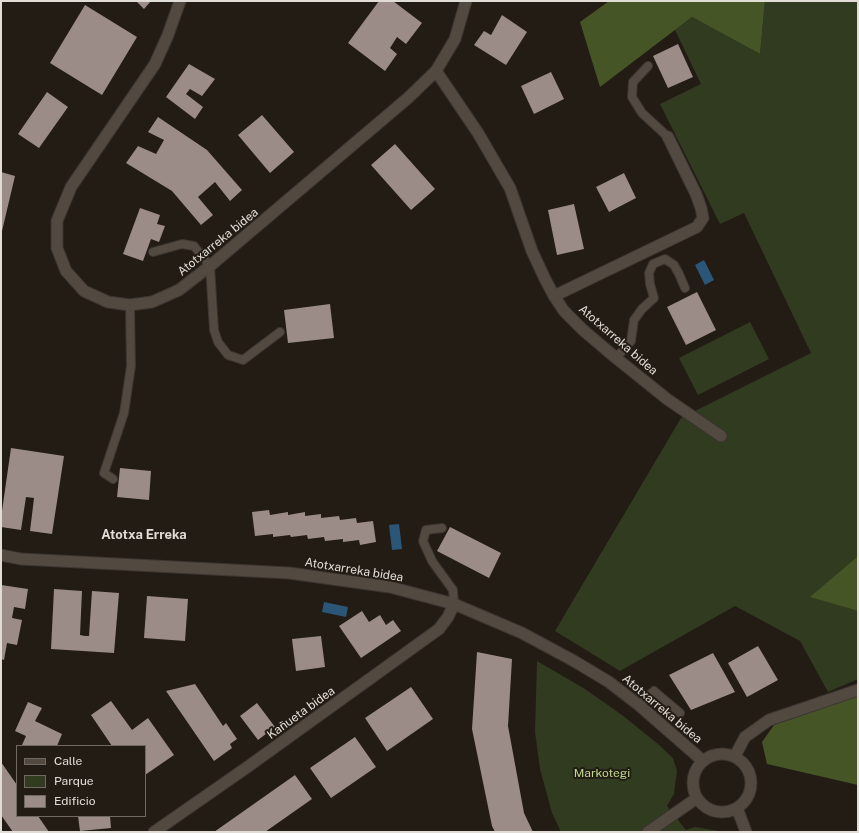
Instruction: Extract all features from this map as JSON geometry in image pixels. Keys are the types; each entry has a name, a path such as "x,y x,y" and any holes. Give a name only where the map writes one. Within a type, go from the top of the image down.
{"street":[{"name":"Atotxarreka bidea","path":"180,1 168,35 154,64 70,187 58,221 57,248 66,271 84,291 108,302 130,305 152,302 179,290 210,266 408,98 436,71 455,39 466,1"},
{"name":"Atotxarreka bidea","path":"436,71 478,133 510,188 532,251 544,280 564,311 583,330 667,399 721,436"},
{"path":"554,296 697,227 703,218 701,208 696,194 668,137"},
{"name":"Atotxarreka bidea","path":"1,555 21,558 289,573 390,586 454,604 522,633 609,682 640,706 702,761"},
{"name":"Kañueta bidea","path":"154,832 246,768 439,629 448,617 454,604"},
{"path":"735,756 745,737 769,720 858,690"},
{"path":"727,754 735,756 742,761 748,769 751,777 752,786 749,795 737,808 729,812 711,810 703,805 697,798 693,778 696,769 702,761 710,756 727,754"},
{"path":"648,832 697,798"},
{"path":"737,808 746,832"}],"lane":[{"path":"648,66 633,82 632,97 642,113 668,137"},
{"path":"153,252 182,244 194,246 210,266 214,330 218,342 228,355 243,360 280,332"},
{"path":"616,358 631,341 634,320 642,309 654,298 649,273 653,264 665,259 674,264 685,288"},
{"path":"113,479 104,473 124,413 131,366 130,305"},
{"path":"442,528 426,530 423,541 432,561 453,590 454,604"},
{"path":"640,706 654,691 680,713"}],"green space":[{"path":"609,1 765,1 760,54 692,17 600,87 580,22"},
{"path":"765,1 858,1 858,556 811,597 858,611 858,679 828,692 800,641 735,606 620,671 555,631 681,418 811,353 744,213 720,224 660,104 701,84 675,30 692,17 760,54"},
{"path":"750,322 769,359 698,395 679,358"},
{"path":"858,556 858,611 810,597"},
{"name":"Markotegi","path":"537,661 585,689 622,715 673,758 677,771 674,794 667,806 686,830 695,827 725,832 561,832 552,813 540,769 535,732"},
{"path":"858,695 858,785 767,764 762,742 774,725"}],"water":[{"path":"704,260 714,280 705,285 695,265"},
{"path":"399,524 402,549 392,550 389,525"},
{"path":"324,602 348,607 346,617 322,612"}],"building":[{"path":"136,1 151,1 144,9"},
{"path":"379,1 393,1 422,23 406,44 397,37 390,48 397,54 385,71 348,43"},
{"path":"85,5 137,37 102,95 50,63"},
{"path":"502,15 527,32 506,65 474,45 484,31 491,35"},
{"path":"678,44 693,77 668,88 653,56"},
{"path":"189,64 215,79 202,96 190,89 186,94 203,107 195,119 166,97"},
{"path":"551,72 564,99 534,114 521,86"},
{"path":"47,92 68,107 39,148 18,134"},
{"path":"262,115 294,152 270,173 238,135"},
{"path":"158,117 207,150 242,190 230,201 215,182 198,197 213,215 201,225 172,191 126,163 138,146 156,154 164,140 148,132"},
{"path":"395,144 435,189 411,210 371,165"},
{"path":"1,172 15,176 2,231 1,231"},
{"path":"624,173 636,198 609,212 596,187"},
{"path":"574,204 584,249 557,255 548,210"},
{"path":"140,208 160,215 157,224 165,226 159,242 151,239 143,261 123,254"},
{"path":"697,292 716,330 686,345 667,307"},
{"path":"330,304 334,338 288,343 284,310"},
{"path":"11,448 64,456 52,534 30,531 34,498 26,497 21,530 1,527"},
{"path":"120,468 151,471 149,500 117,497"},
{"path":"269,510 270,515 288,512 288,515 305,512 305,516 321,514 321,518 339,516 340,520 356,518 357,523 373,521 376,542 360,545 359,540 343,542 343,539 325,541 324,537 308,539 307,535 291,537 290,535 273,537 273,534 255,536 252,512"},
{"path":"450,527 501,553 489,578 437,551"},
{"path":"1,585 28,589 25,609 14,607 12,618 22,620 17,645 7,643 4,660 1,659"},
{"path":"54,589 82,591 80,635 85,636 89,636 92,591 119,593 114,653 51,649"},
{"path":"147,596 188,599 185,641 144,638"},
{"path":"362,611 369,622 380,615 386,625 393,620 401,631 361,658 339,626"},
{"path":"321,636 325,667 296,671 292,639"},
{"path":"758,646 778,680 747,697 728,663"},
{"path":"477,652 512,659 508,726 524,813 533,832 495,832 492,826 472,729"},
{"path":"713,653 735,692 691,710 669,675"},
{"path":"195,684 223,726 226,723 237,739 230,744 232,748 214,761 166,691"},
{"path":"411,687 433,719 387,751 365,718"},
{"path":"111,701 132,730 148,718 174,755 146,774 146,745 111,745 91,715"},
{"path":"28,702 42,708 35,721 62,734 57,745 22,745 26,736 15,731"},
{"path":"257,703 275,727 258,740 240,716"},
{"path":"355,737 376,767 331,798 310,768"},
{"path":"1,762 16,784 16,817 39,817 49,832 13,832 1,815"},
{"path":"295,775 312,799 265,832 214,832"},
{"path":"78,817 110,817 111,828 80,831"}],"district":[{"name":"Atotxa Erreka","path":"144,535"}]}
